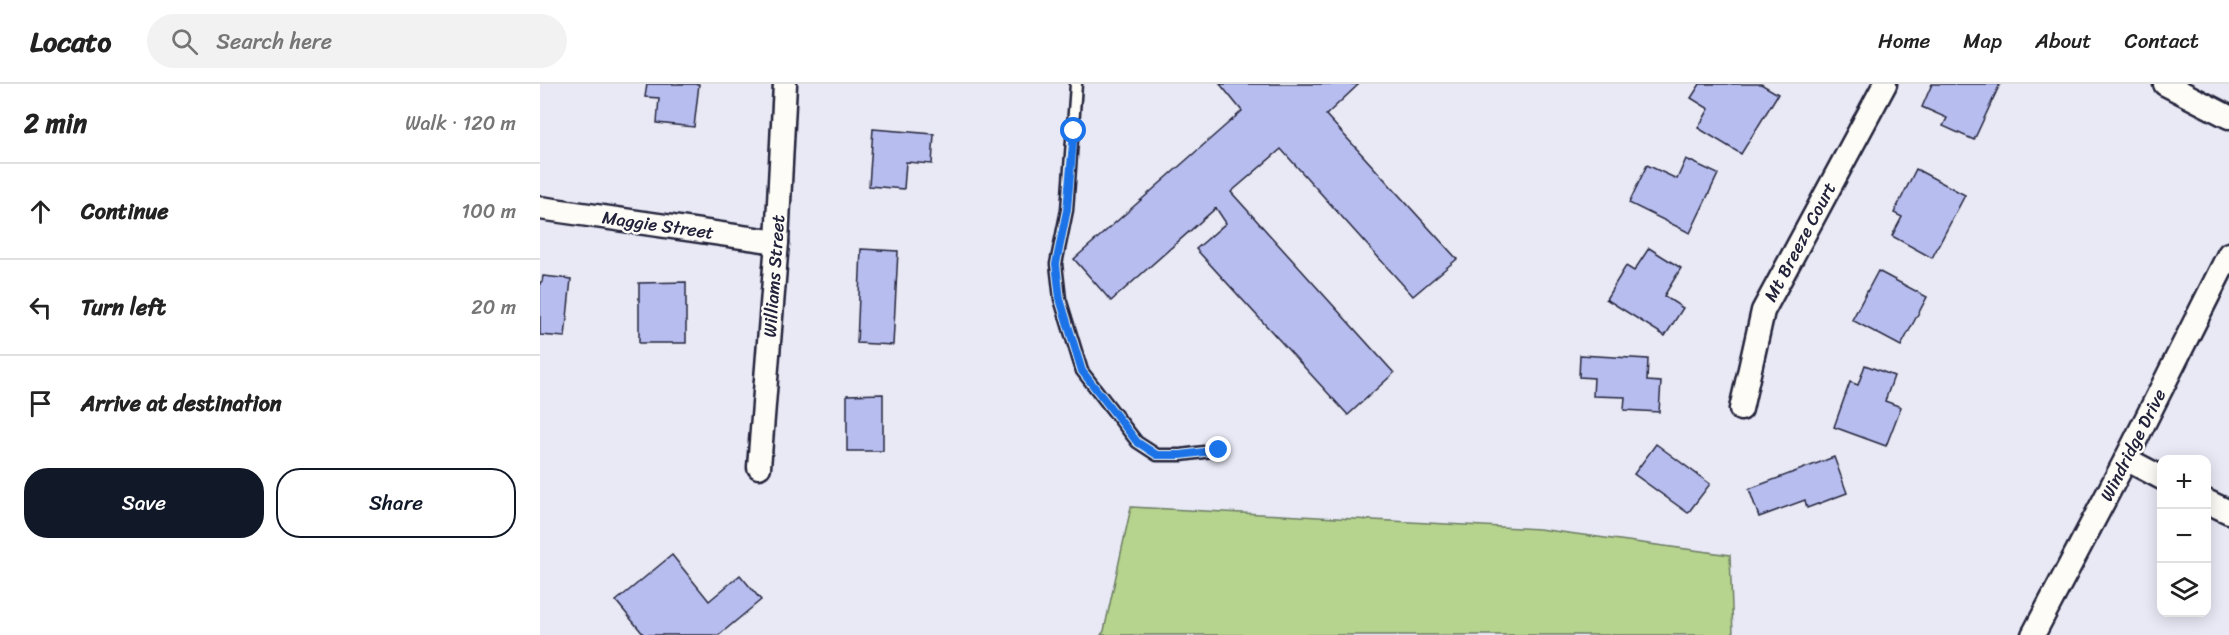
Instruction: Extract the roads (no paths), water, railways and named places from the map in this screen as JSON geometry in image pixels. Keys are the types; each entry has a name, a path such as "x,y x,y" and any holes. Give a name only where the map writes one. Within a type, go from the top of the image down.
{"street":[{"name":"Williams Street","path":"759,467 777,242 785,84"},
{"name":"Mt Breeze Court","path":"1741,409 1762,311 1885,84"},
{"path":"2165,84 2229,117"},
{"name":"Maggie Street","path":"540,208 777,242"},
{"name":"Windridge Drive","path":"2033,635 2126,459 2229,254"},
{"path":"2126,459 2157,475"},
{"path":"2211,503 2229,512"}],"lane":[{"path":"1076,84 1067,210 1056,264 1060,299 1082,371 1137,442 1157,455 1181,455 1219,450"}]}
